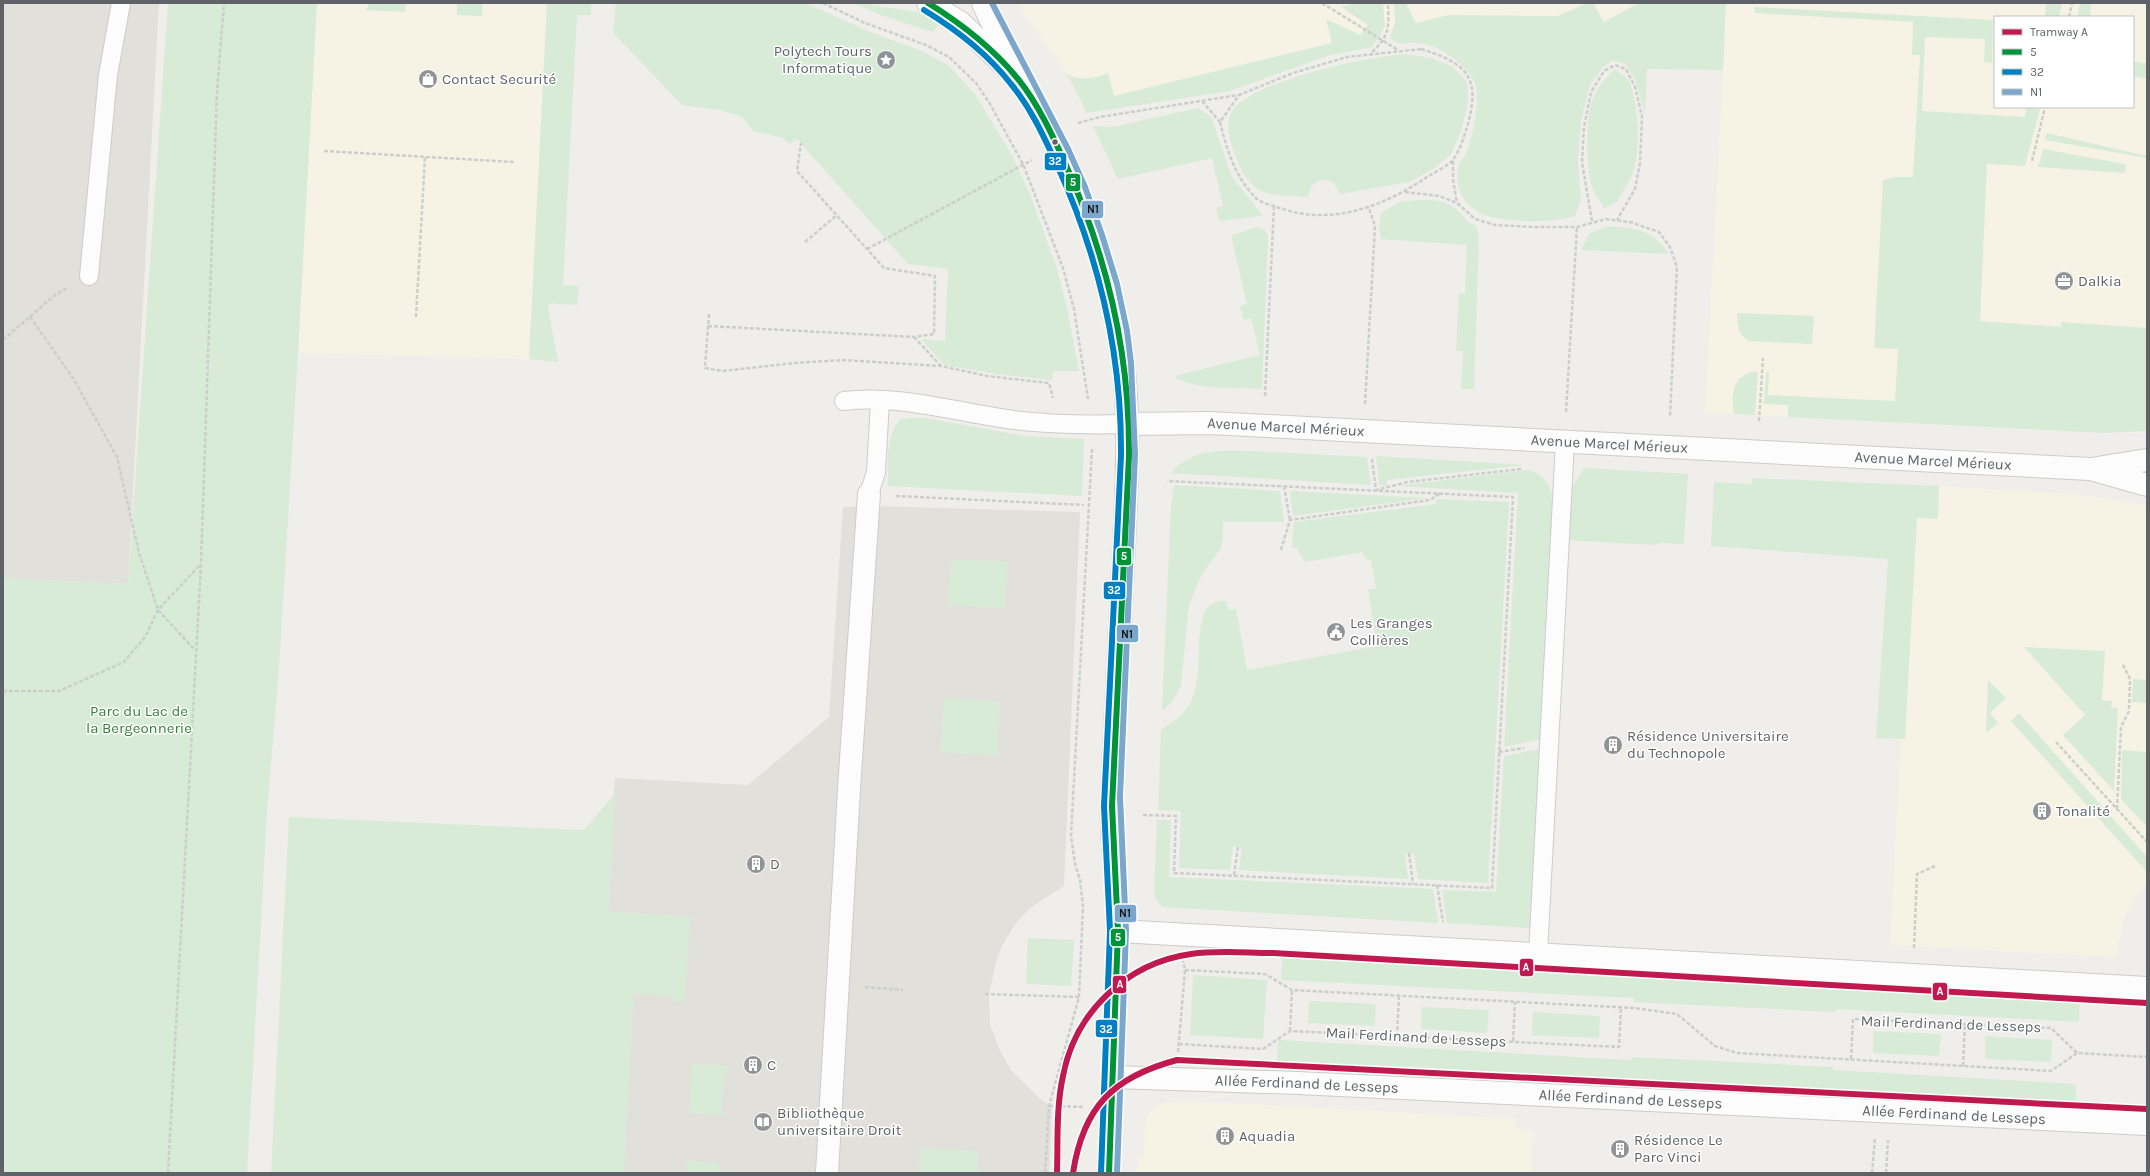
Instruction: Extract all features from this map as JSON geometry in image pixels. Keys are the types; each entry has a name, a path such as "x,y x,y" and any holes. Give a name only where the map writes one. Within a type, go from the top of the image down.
{"street":[{"path":"928,3 961,23 1004,64 1028,92"},
{"path":"983,3 1070,174 1096,243 1111,296 1120,338 1129,424 1112,806 1114,852 1119,902 1109,1173"},
{"name":"Avenue Marcel Mérieux","path":"1129,424 1210,423 2090,469 2147,460"},
{"name":"Avenue Marcel Mérieux","path":"2090,469 2147,485"},
{"path":"827,1173 869,494"},
{"path":"1118,931 2147,988"},
{"name":"Allée Ferdinand de Lesseps","path":"1113,1077 1290,1083 2147,1124"}],"lane":[{"path":"89,276 108,75 121,3"},
{"path":"844,401 880,401 940,407 1008,419 1091,425 1129,424"},
{"path":"869,494 876,472 880,401"},
{"path":"1538,954 1565,442"}],"path":[{"path":"168,1173 201,564 217,91 224,3"},
{"path":"823,3 865,23 926,45 949,57 976,83 990,104 1023,164 1063,268 1074,309 1088,398 1092,453 1071,835 1075,864 1080,880 1082,906 1079,997 1050,1106 1046,1173"},
{"path":"1322,3 1398,50"},
{"path":"1371,53 1383,42 1389,28 1388,3"},
{"path":"2069,16 2072,3"},
{"path":"1078,123 1100,117 1239,95 1293,73 1347,56 1421,49 1443,56 1460,66 1471,79 1473,92 1471,114 1464,136 1453,160 1453,180 1457,202"},
{"path":"1592,221 1582,162 1584,127 1591,92 1604,71 1615,65 1626,69 1635,87 1642,116 1640,163 1635,189 1617,220"},
{"path":"1220,122 1239,95"},
{"path":"1202,101 1220,122 1227,148 1241,181 1259,200 1288,212 1330,216 1369,208 1405,192 1453,160"},
{"path":"2032,160 2045,108"},
{"path":"708,326 914,336 934,334 935,276 884,268 797,171 801,143"},
{"path":"324,150 514,162"},
{"path":"416,317 425,157"},
{"path":"867,249 1032,160"},
{"path":"1405,192 1439,196 1457,202 1474,219 1495,225 1577,227 1592,221 1617,220 1630,222 1659,232 1670,247 1678,267 1670,416"},
{"path":"1265,396 1274,206"},
{"path":"1364,431 1375,226 1369,208"},
{"path":"805,242 837,215"},
{"path":"1566,412 1577,227"},
{"path":"3,340 55,295 89,276"},
{"path":"709,314 705,368 723,371 794,363 843,360 941,366 987,376 1049,383 1053,399 1060,399"},
{"path":"30,317 73,378 117,458 139,553 158,610 196,651"},
{"path":"914,336 941,366"},
{"path":"1759,420 1763,358"},
{"path":"1081,398 1092,398"},
{"path":"1372,458 1376,490"},
{"path":"1376,490 1408,482 1526,468"},
{"path":"1143,815 1176,816 1174,873 1492,888 1513,496 1167,481"},
{"path":"1281,550 1290,520 1284,486"},
{"path":"1290,520 1430,500 1439,493"},
{"path":"869,494 1084,505"},
{"path":"3,690 59,691 124,662 145,637 158,610 201,564"},
{"path":"2117,809 2121,727 2129,711 2130,679 2122,664"},
{"path":"2056,742 2147,842"},
{"path":"1234,875 1238,847"},
{"path":"1409,853 1413,884"},
{"path":"1913,954 1917,874 1935,866"},
{"path":"1437,885 1444,929"},
{"path":"1177,1060 1185,970 1265,974 1292,990 1620,1007 1678,1014 1715,1046 1737,1053 2051,1071 2078,1053 2147,1057"},
{"path":"838,986 903,990"},
{"path":"1178,1044 1262,1049 1290,1031 1292,990"},
{"path":"985,994 1079,997"},
{"path":"1397,1036 1399,996"},
{"path":"1513,1042 1516,1002"},
{"name":"Mail Ferdinand de Lesseps","path":"1290,1031 1619,1047 1620,1007"},
{"name":"Mail Ferdinand de Lesseps","path":"1851,1059 1853,1019 2051,1028 2078,1053"},
{"path":"1964,1066 1966,1024"},
{"path":"1050,1106 1088,1107"},
{"path":"1872,1173 1876,1134"},
{"path":"1886,1173 1888,1137"}],"shaded area":[{"path":"3,3 159,3 128,584 3,578"},
{"path":"317,3 547,3 529,359 298,353"},
{"path":"1016,3 2147,3 2147,427 2142,433 2012,429 1705,412 1725,33 1415,23 1082,104 1066,72"},
{"path":"1914,485 2074,494 2147,505 2147,882 2128,909 2123,923 2116,957 1890,945"},
{"path":"875,506 1080,512 1064,886 1030,908 1016,923 1003,944 996,961 989,995 990,1024 999,1049 1011,1070 1039,1098 1052,1107 1049,1173 589,1173 615,778 748,785 829,717 843,507"},
{"name":"Aquadia","path":"1170,1102 1246,1104 1516,1119 1516,1130 1533,1131 1531,1173 1137,1173 1138,1156 1144,1156 1145,1126 1149,1114 1155,1106"}],"green space":[{"name":"Parc du Lac de la Bergeonnerie","path":"168,3 317,3 298,353 279,668 267,812 247,1173 3,1173 3,578 128,584"},
{"path":"369,3 406,3 405,12 366,10"},
{"path":"457,3 482,3 482,16 457,15"},
{"path":"547,3 591,3 591,15 577,15 563,285 579,286 577,305 549,303 548,307 558,362 529,359"},
{"path":"616,3 805,3 875,34 920,50 949,66 975,94 1014,159 1031,197 1056,266 1066,303 1079,371 1053,371 1052,380 996,374 944,365 921,339 945,341 948,269 908,264 797,139 789,144 783,138 753,131 742,117 719,110 682,105 613,32"},
{"path":"853,3 916,12 940,22 934,31 929,31 878,14"},
{"path":"1357,3 1383,3 1385,27 1372,47 1327,56 1230,91 1087,113 1067,74 1083,79 1093,78 1108,73 1114,96 1332,43 1326,19 1360,35 1368,25 1341,7"},
{"path":"1394,3 1406,3 1416,23 1449,15 1558,16 1587,3 1593,3 1604,22 1639,3 1726,3 1723,70 1647,69 1645,114 1635,80 1625,64 1613,60 1603,67 1590,85 1581,121 1578,163 1581,198 1575,216 1556,220 1536,221 1496,218 1479,212 1466,202 1457,179 1458,167 1469,146 1476,116 1477,95 1476,86 1473,79 1463,66 1450,55 1434,47 1419,43 1401,43 1390,38 1395,23"},
{"path":"2046,3 2062,3 2059,16 2045,16"},
{"path":"2080,3 2091,3 2090,16 2077,16"},
{"path":"1755,7 1993,20 1992,63 1984,62 1985,39 1925,37 1922,111 2025,117 2026,108 2040,109 2025,166 1987,164 1980,321 2061,327 2061,322 2147,328 2147,431 2104,433 1788,417 1788,405 1764,404 1766,372 1769,372 1768,395 1895,401 1898,349 1874,348 1883,180 1894,177 1913,177 1920,55 1912,55 1913,22 1754,13"},
{"path":"1404,54 1431,58 1453,67 1467,82 1468,102 1461,131 1451,154 1433,169 1410,182 1340,194 1333,182 1323,180 1316,182 1313,185 1308,197 1264,192 1256,188 1250,182 1243,173 1230,142 1228,128 1230,116 1233,110 1245,99 1264,89 1313,72 1364,60"},
{"path":"2134,62 2147,63 2147,78 2134,77"},
{"path":"1615,69 1629,80 1634,96 1638,127 1637,155 1632,176 1617,202 1604,208 1592,187 1588,167 1587,141 1589,115 1596,92 1606,78"},
{"path":"1198,108 1211,117 1232,177 1263,216 1219,221 1216,208 1223,206 1212,158 1118,179 1093,126 1112,127"},
{"path":"2047,133 2147,156 2147,158 2045,140"},
{"path":"2043,149 2125,164 2125,173 2038,167"},
{"path":"1434,200 1452,206 1476,226 1479,237 1474,389 1461,389 1463,351 1456,351 1459,293 1465,293 1467,245 1381,239 1379,227 1381,213 1399,202"},
{"path":"1257,227 1265,230 1268,236 1262,389 1204,386 1182,381 1174,376 1260,355 1251,318 1244,320 1240,306 1247,304 1231,236"},
{"path":"1605,227 1624,227 1641,231 1656,240 1669,254 1581,250 1589,234"},
{"path":"1737,313 1814,316 1812,344 1749,341 1742,336 1740,332"},
{"path":"1752,372 1758,372 1755,415 1734,414 1734,388 1740,378"},
{"path":"926,418 1025,436 1084,439 1082,496 888,486 888,451 892,434 900,419"},
{"path":"1252,451 1367,457 1371,485 1171,473 1189,459 1208,452"},
{"path":"1376,456 1527,465 1387,480 1387,486 1379,485"},
{"path":"1584,468 1688,474 1684,544 1659,543 1654,545 1566,540 1571,489"},
{"path":"1528,470 1539,475 1546,481 1554,501 1541,739 1504,747 1518,493 1396,486"},
{"path":"1752,478 1939,486 1938,519 1917,518 1905,739 1876,738 1888,559 1711,546 1714,482 1752,484"},
{"path":"1174,485 1280,491 1284,522 1223,522 1223,540 1221,548 1202,574 1189,604 1181,685 1172,702 1162,711 1171,505"},
{"path":"1290,491 1429,498 1293,516"},
{"path":"1437,499 1509,502 1488,883 1418,879 1414,853 1405,854 1408,879 1239,870 1242,848 1233,846 1230,870 1179,868 1181,811 1158,810 1161,729 1182,714 1193,697 1197,682 1200,632 1207,608 1216,602 1226,601 1228,610 1236,609 1247,670 1377,646 1368,589 1376,589 1371,560 1367,560 1362,552 1305,562 1297,549 1292,547 1294,522 1436,504"},
{"path":"951,559 1008,562 1005,608 948,605"},
{"path":"2024,647 2105,651 2102,700 2112,701 2111,707 2118,708 2114,791 2063,735 2085,715"},
{"path":"2133,679 2147,680 2147,703 2132,702"},
{"path":"1988,680 2006,698 1990,713 1998,723 1986,733"},
{"path":"944,698 1000,701 997,756 940,752"},
{"path":"2019,713 2147,857 2147,872 2011,721"},
{"path":"1540,749 1531,928 1447,923 1442,890 1496,892 1504,756"},
{"path":"2122,750 2147,752 2147,827 2121,799"},
{"path":"615,793 609,912 690,916 685,1002 671,1001 671,996 634,994 624,1173 271,1173 289,817 584,830"},
{"path":"1157,820 1171,820 1169,877 1433,889 1438,923 1162,907 1156,899 1154,892"},
{"path":"1028,938 1074,940 1071,986 1026,984"},
{"path":"1283,948 2080,992 2079,1022 1836,1009 1836,1012 1634,1002 1634,998 1281,980"},
{"path":"1193,975 1267,980 1263,1039 1190,1035"},
{"path":"1309,1001 1376,1004 1375,1026 1308,1023"},
{"path":"1422,1007 1489,1010 1487,1033 1421,1029"},
{"path":"1533,1012 1600,1016 1599,1038 1532,1035"},
{"path":"1873,1031 1941,1034 1939,1056 1873,1053"},
{"path":"1985,1036 2052,1040 2051,1062 1985,1059"},
{"path":"1278,1040 1631,1060 1632,1057 1833,1067 1833,1070 2076,1084 2075,1111 1277,1070"},
{"path":"692,1064 729,1066 728,1074 724,1074 722,1115 689,1113"},
{"path":"920,1148 978,1151 977,1173 918,1173"},
{"path":"687,1161 719,1163 719,1173 686,1173"}],"tram line":[{"name":"A","path":"1057,1173 1058,1112 1061,1088 1069,1053 1079,1031 1092,1012 1108,994 1126,980 1146,968 1168,959 1191,954 1222,952 1273,953 2147,1003"},
{"name":"A","path":"1073,1173 1084,1130 1093,1113 1105,1098 1119,1086 1135,1076 1155,1067 1177,1060 2147,1109"}],"transit line":[{"name":"5","path":"928,3 965,28 998,57 1018,79 1050,130 1080,198 1093,234 1113,306 1120,343 1125,380 1129,456 1112,806 1118,931 1109,1173"},
{"name":"N1","path":"992,3 1068,149 1085,187 1117,284 1127,331 1131,363 1135,454 1120,797 1126,931 1117,1173"},
{"name":"32","path":"924,10 960,34 982,52 1011,84 1031,113 1057,165 1085,235 1105,307 1112,344 1120,418 1121,456 1104,806 1110,931 1101,1173"}],"place":[{"name":"Polytech Tours Informatique","path":"886,60"},
{"name":"Contact Securité","path":"428,79"},
{"name":"Dalkia","path":"2064,281"},
{"name":"Les Granges Collières","path":"1336,632"},
{"name":"Résidence Universitaire du Technopole","path":"1613,745"},
{"name":"Tonalité","path":"2042,811"},
{"name":"D","path":"756,864"},
{"name":"C","path":"753,1065"},
{"name":"Bibliothèque universitaire Droit","path":"763,1122"},
{"name":"Aquadia","path":"1225,1136"},
{"name":"Résidence Le Parc Vinci","path":"1620,1149"}]}
